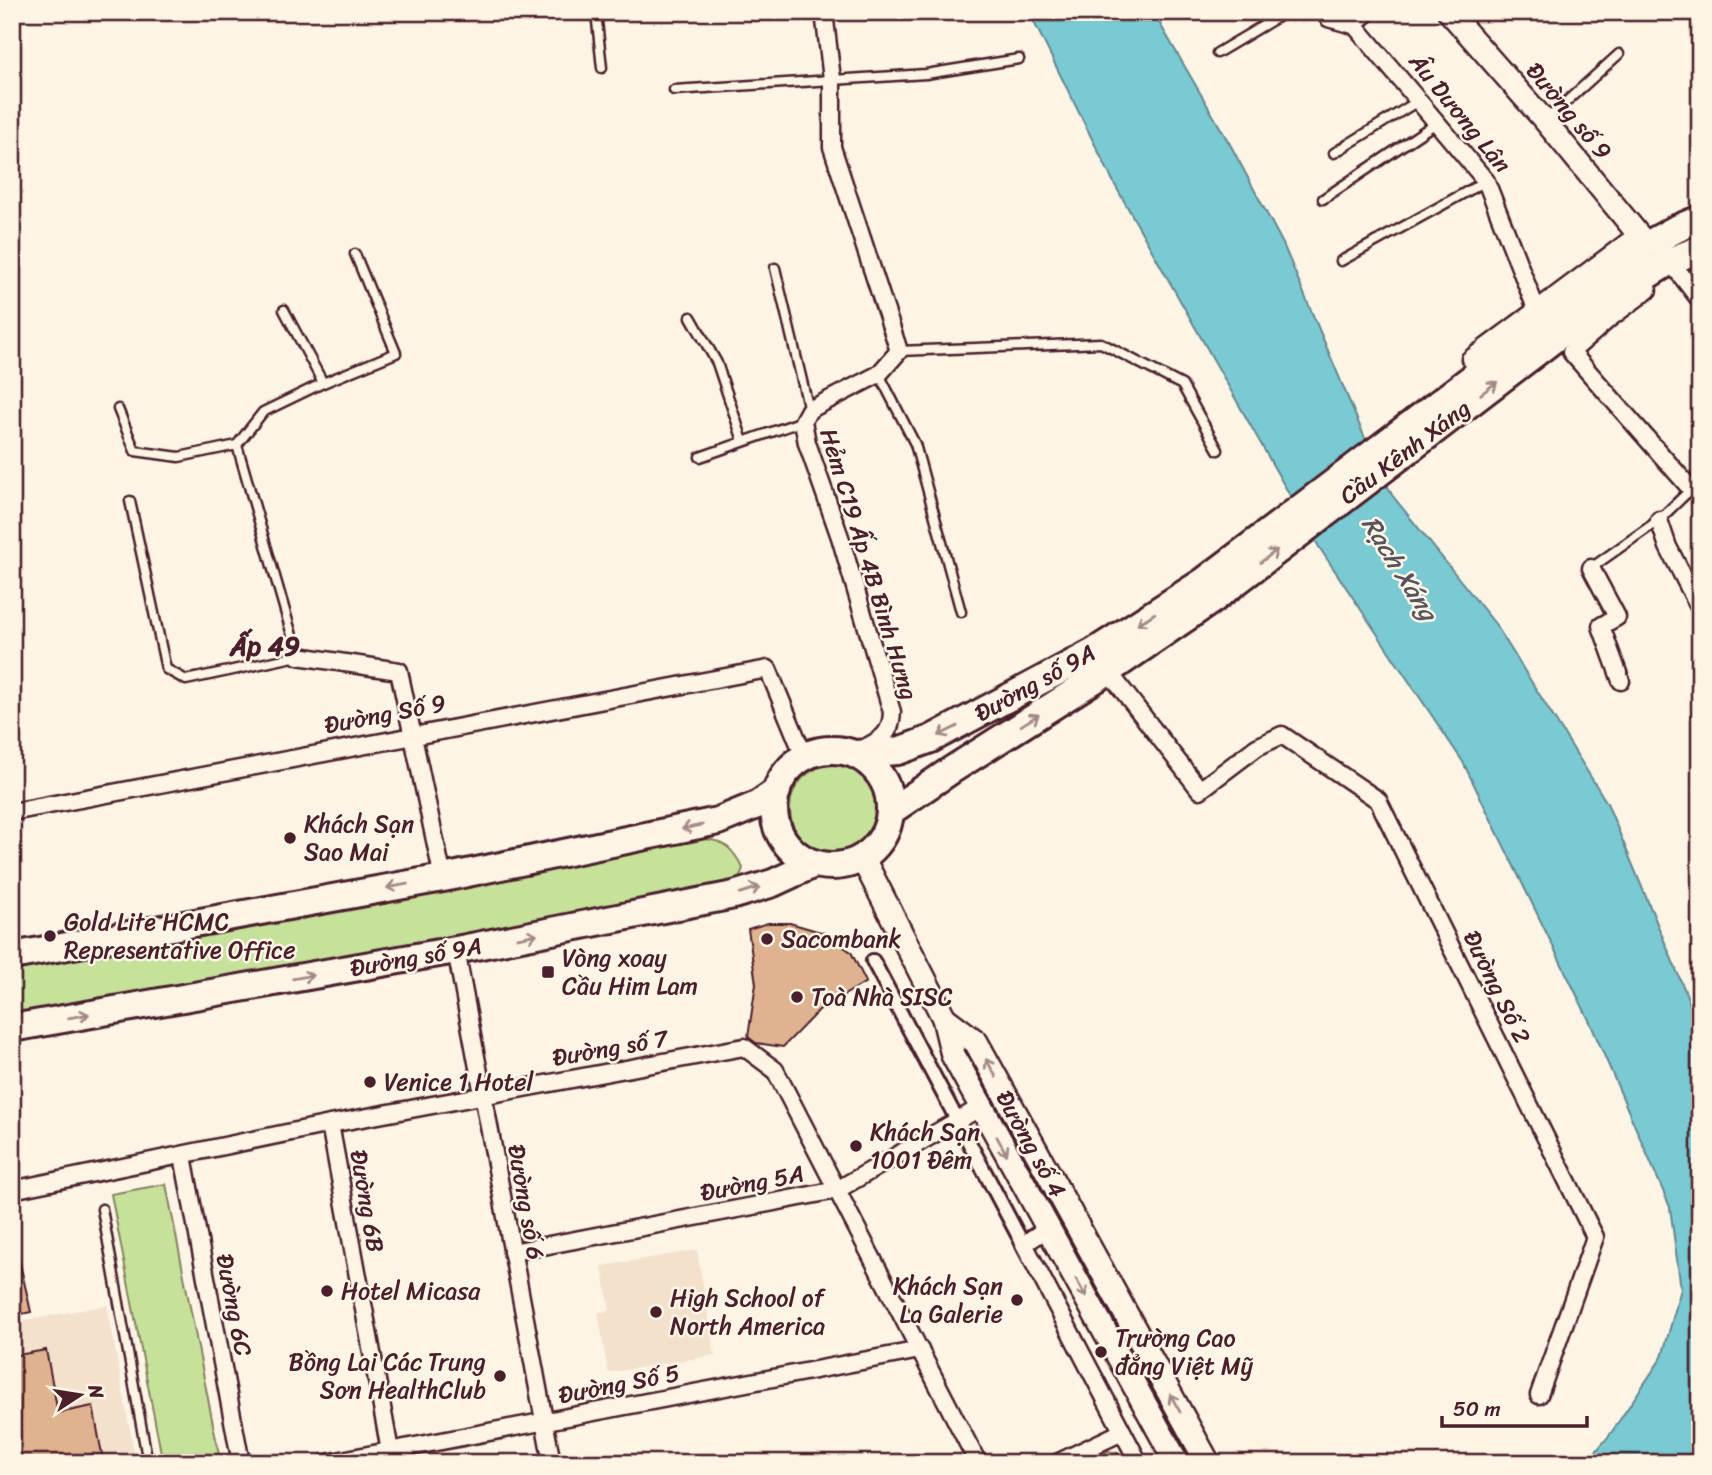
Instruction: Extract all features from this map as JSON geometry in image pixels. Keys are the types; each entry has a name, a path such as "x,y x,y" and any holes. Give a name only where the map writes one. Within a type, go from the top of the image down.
{"main road":[{"path":"1591,300 1643,240 1700,219"},
{"path":"1591,300 1673,266 1700,249"},
{"name":"Cầu Kênh Xáng","path":"1209,590 1591,300"},
{"name":"Đường số 9A","path":"891,811 924,787 1108,671 1209,590"},
{"name":"Đường số 9A","path":"855,754 898,751 932,739 1209,590"},
{"path":"829,750 855,754 870,763 882,777 889,793 891,811 888,829 878,846 863,859 844,866 824,867 814,864 798,856 785,843 777,827 774,809 776,791 782,778 804,756 829,750"},
{"path":"12,956 443,878 718,821 757,805 776,791"},
{"name":"Đường số 4","path":"863,859 944,1018 953,1055 1048,1228"},
{"name":"Đường số 9A","path":"12,1028 456,950 734,895 773,883 814,864"},
{"name":"Đường số 4","path":"944,1018 976,1042 1208,1463"},
{"path":"1048,1228 1177,1463"}],"street":[{"path":"824,12 832,79 832,147 899,351"},
{"name":"Âu Dương Lân","path":"1327,12 1331,16 1358,17 1418,102 1486,181 1537,311"},
{"name":"Đường số 9","path":"1449,12 1545,121 1643,240"},
{"path":"1470,359 1643,240"},
{"path":"1696,485 1571,352 1673,266 1700,300"},
{"name":"Hẻm C19 Ấp 4B Bình Hưng","path":"855,754 883,737 892,727 892,712 840,537 807,443 806,416 878,374 899,351"},
{"path":"1658,520 1668,547 1700,609"},
{"path":"1591,568 1617,617 1601,626 1620,681"},
{"path":"298,656 399,671 443,878"},
{"name":"Đường Số 9","path":"12,812 768,669 804,756"},
{"name":"Đường Số 2","path":"1108,671 1200,790 1257,747 1282,735 1378,800 1595,1237 1539,1395"},
{"name":"Đường số 6","path":"456,950 552,1463"},
{"path":"873,961 1139,1463"},
{"name":"Đường số 7","path":"12,1190 330,1124 744,1047 775,1070 978,1463"},
{"name":"Đường 5A","path":"512,1252 837,1190 981,1107"},
{"name":"Đường 6B","path":"330,1124 390,1451"},
{"name":"Đường 6C","path":"183,1156 241,1463"},
{"name":"Đường số 4","path":"1048,1228 1024,1244 1122,1432"},
{"name":"Đường Số 5","path":"326,1463 920,1350"},
{"path":"1057,1463 1122,1432"}],"lane":[{"path":"596,12 602,68"},
{"path":"1217,53 1286,12"},
{"path":"1545,121 1619,54"},
{"path":"674,90 926,74 1019,59"},
{"path":"1334,153 1418,102"},
{"path":"1323,199 1436,123"},
{"path":"1341,261 1486,181"},
{"path":"118,409 135,451 179,457 237,445 263,412 323,383 396,353 355,254"},
{"path":"700,457 806,416 775,268"},
{"path":"284,310 323,383"},
{"path":"691,317 717,363 743,441"},
{"path":"899,351 1101,343 1182,385 1218,450"},
{"path":"878,374 915,444 961,612"},
{"path":"130,501 166,669 186,680 298,656 237,445"},
{"path":"1591,568 1658,520 1696,485"},
{"path":"102,1209 148,1463"}],"shaded area":[{"name":"High School of North America","path":"697,1250 715,1355 608,1373 598,1313 610,1310 602,1266"},
{"path":"107,1305 136,1463 12,1463 12,1323"}],"green space":[{"path":"834,765 851,769 865,778 874,792 878,809 874,826 865,840 851,849 834,853 817,849 803,840 794,826 790,809 794,792 803,778 817,769"},
{"path":"705,839 728,848 743,868 739,879 729,886 377,953 12,1017 12,966"},
{"path":"166,1184 220,1460 205,1463 163,1463 111,1194"},
{"path":"1108,1451 1124,1457 1124,1463 1081,1463"}],"water":[{"name":"Rạch Xáng","path":"1029,12 1153,12 1231,146 1283,244 1367,443 1392,495 1496,625 1607,803 1700,1027 1700,1463 1586,1463 1609,1436 1662,1357 1681,1289 1670,1207 1589,1020 1463,762 1319,547 1115,185"}],"building":[{"name":"Toà Nhà SISC","path":"768,923 790,923 824,933 851,952 866,982 819,1010 783,1047 756,1043 748,1037 756,984 748,929"},
{"path":"19,1259 31,1312 12,1316 12,1260"},
{"path":"46,1350 58,1413 93,1406 103,1460 88,1463 13,1463 12,1356"}],"place":[{"name":"Khách Sạn Sao Mai","path":"290,838"},
{"name":"Gold Lite HCMC Representative Office","path":"50,936"},
{"name":"Sacombank","path":"767,939"},
{"name":"Vòng xoay Cầu Him Lam","path":"548,972"},
{"name":"Toà Nhà SISC","path":"797,997"},
{"name":"Venice 1 Hotel","path":"370,1082"},
{"name":"Khách Sạn 1001 Đêm","path":"856,1146"},
{"name":"Hotel Micasa","path":"327,1291"},
{"name":"Khách Sạn La Galerie","path":"1017,1300"},
{"name":"High School of North America","path":"656,1312"},
{"name":"Trường Cao đẳng Việt Mỹ","path":"1101,1352"},
{"name":"Bồng Lai Các Trung Sơn HealthClub","path":"500,1376"}],"district":[{"name":"Ấp 49","path":"265,646"}]}
